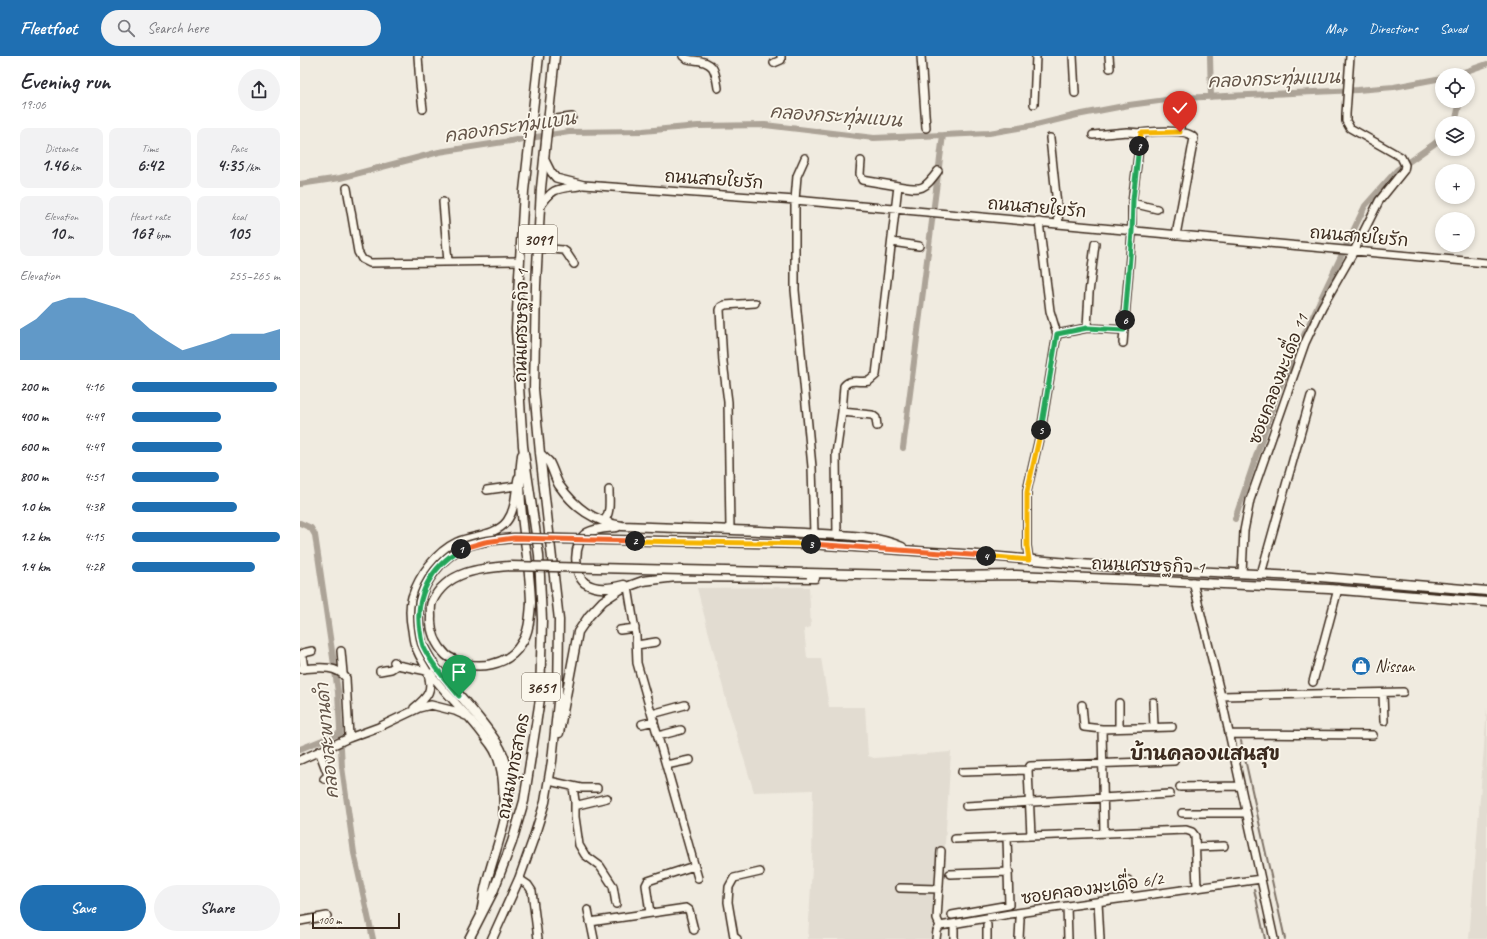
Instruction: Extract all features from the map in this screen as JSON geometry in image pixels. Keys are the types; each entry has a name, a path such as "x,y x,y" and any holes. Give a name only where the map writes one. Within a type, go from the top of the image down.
{"main road":[{"name":"ถนนเศรษฐกิจ 1","path":"523,446 516,328 524,191 539,56"},
{"name":"ถนนเศรษฐกิจ 1","path":"540,453 534,389 535,324 540,207 546,133 555,56"},
{"name":"ถนนพุทธสาคร","path":"469,939 493,892 512,842 524,801 540,699 542,620 539,555 523,446"},
{"name":"3091","path":"520,471 523,446"},
{"path":"540,453 549,462 559,484 576,505 591,517 622,526 730,529 837,535 886,541 910,550"},
{"name":"ถนนพุทธสาคร","path":"492,939 519,879 545,802 552,761 558,702 559,620 540,453"},
{"name":"ถนนเศรษฐกิจ 1","path":"520,471 522,504 531,579 529,624 521,645 508,659 488,665 467,665 447,657 436,642 431,624 431,603 442,587 461,574 482,568 518,566 807,573 902,575 1016,575 1338,589 1487,602"},
{"path":"636,526 604,528 585,534 577,547 576,563 580,576 585,583 596,588 609,588 643,581 676,577 876,578 902,575"},
{"name":"ถนนเศรษฐกิจ 1","path":"480,920 486,885 503,830 508,800 508,774 504,758 485,726 435,667 423,645 418,620 420,600 429,579 443,562 460,549 485,542 514,538 810,544 910,550 1128,568 1330,578 1487,591"},
{"path":"1329,589 1330,578"},
{"path":"552,761 563,717 578,632 589,616 603,601 621,590 643,581"}],"street":[{"path":"418,56 423,108"},
{"path":"682,56 689,60 708,62 714,70 718,88"},
{"path":"774,63 781,60 782,56"},
{"path":"921,56 926,128"},
{"path":"1034,104 1036,56"},
{"path":"1073,56 1075,93"},
{"path":"1109,56 1110,68"},
{"name":"ซอยคลองมะเดื่อ 11","path":"1242,573 1244,531 1250,500 1302,350 1316,318 1354,251 1379,200 1404,170 1405,165 1401,157 1350,128 1346,121 1350,56"},
{"path":"1180,110 1180,132"},
{"path":"548,120 572,118"},
{"path":"1093,135 1127,132 1180,132 1192,135 1194,142 1176,234"},
{"path":"1123,343 1132,232 1132,203 1141,133"},
{"path":"1050,138 1059,224"},
{"name":"ถนนสายใยรัก","path":"544,158 551,172 556,178 584,185 795,200 1132,232 1176,234 1487,263"},
{"path":"805,158 797,176 795,200 795,290 812,467 814,534"},
{"path":"861,160 860,174 862,180 915,189 925,187 938,171"},
{"name":"ถนนสายใยรัก","path":"540,207 547,196 553,191 560,188 584,185"},
{"path":"837,535 836,454 844,386 852,381 869,381 876,375 898,186"},
{"path":"347,188 358,252 362,259 370,263 520,261"},
{"path":"443,202 448,262"},
{"path":"1132,203 1156,209"},
{"path":"1029,560 1027,546 1027,492 1041,430 1057,334 1050,311 1039,222"},
{"path":"892,242 919,246"},
{"path":"1087,328 1089,293 1095,244"},
{"path":"538,248 563,250 574,264"},
{"path":"730,529 728,402 723,362 720,310 721,307 726,305 754,303"},
{"path":"1057,334 1087,328 1124,330"},
{"path":"1261,574 1311,396"},
{"path":"842,412 872,415 876,418 877,426"},
{"path":"407,713 426,698 431,683 426,668 415,647 410,621 412,598 422,575 437,556 457,542 494,531 506,522 513,510 516,486 520,471"},
{"path":"487,490 516,486"},
{"path":"604,521 609,512 609,490"},
{"path":"1193,582 1221,696 1274,939"},
{"path":"628,587 635,628 637,663 698,878"},
{"path":"1313,682 1338,589"},
{"path":"620,630 635,628"},
{"path":"637,645 656,642"},
{"path":"312,651 303,653 302,669 335,669 342,673 346,678 349,738"},
{"path":"341,652 342,673"},
{"path":"380,671 391,669 395,664 426,668 473,721 492,747 498,760 502,775 504,796 503,830"},
{"path":"1221,696 1403,692"},
{"path":"1383,693 1384,722"},
{"path":"1153,702 1154,727"},
{"path":"1082,704 1084,727 1102,729 1172,727"},
{"path":"1119,704 1119,728"},
{"path":"642,724 653,717 685,705"},
{"path":"300,760 349,738 379,727 418,708 431,706 455,711 464,714 473,721"},
{"path":"1102,729 1104,833"},
{"path":"658,736 681,730"},
{"path":"1229,734 1372,735"},
{"path":"319,751 328,775 324,779"},
{"path":"666,765 690,760"},
{"path":"1031,836 1028,770 1030,766 1174,761"},
{"path":"962,772 1028,770"},
{"path":"549,781 573,787 598,788"},
{"path":"1180,787 1241,786"},
{"path":"573,787 578,845 585,855 600,866 613,886 616,904"},
{"path":"966,806 1170,794"},
{"path":"575,801 578,805 607,798"},
{"path":"1182,814 1246,813"},
{"path":"955,839 1186,830 1192,832 1195,836 1197,888"},
{"path":"952,915 1009,905 1007,837"},
{"path":"1196,847 1224,846"},
{"path":"936,939 937,931 940,926 937,919 941,850"},
{"path":"650,913 646,885 648,881 694,866"},
{"path":"737,939 734,937 728,902 729,887 734,878 760,872"},
{"path":"950,874 1009,872"},
{"path":"519,879 528,885 532,891 538,939"},
{"name":"ซอยคลองมะเดื่อ 6/2","path":"940,926 1068,906 1261,879"},
{"path":"1127,898 1128,880"},
{"path":"900,888 939,889"},
{"path":"1098,902 1100,939"},
{"path":"1068,906 1068,939"},
{"path":"590,922 686,908 689,910 694,930"},
{"path":"588,910 594,939"},
{"path":"300,921 327,916"},
{"path":"1019,939 1020,919"},
{"path":"986,939 987,925"},
{"path":"954,929 954,939"}],"shaded area":[{"path":"809,587 811,627 804,629 807,658 821,658 829,707 865,707 868,756 874,758 951,752 940,921 937,939 808,939 812,867 813,790 754,792 727,703 697,588"},
{"path":"1487,708 1487,939 1469,939"}],"waterway":[{"path":"1210,56 1211,97"},
{"name":"คลองกระทุ่มแบน","path":"1475,68 1487,64"},
{"name":"คลองกระทุ่มแบน","path":"300,184 340,178 439,152 569,132 643,131 698,126 765,125 874,138 989,133 1036,125 1129,105 1181,98 1357,90 1394,87 1435,79"},
{"path":"1457,116 1458,108"},
{"path":"903,448 943,135"},
{"path":"1235,519 1278,391 1365,206 1397,170 1435,143"},
{"name":"คลองสะพานดำ","path":"300,523 311,528 315,535 338,692 342,767 354,853 373,939"},
{"path":"300,749 340,733"},
{"path":"1241,741 1285,939"},
{"path":"1254,889 1265,939"}],"place":[{"name":"Nissan","path":"1361,666"}],"district":[{"name":"บ้านคลองแสนสุข","path":"1205,753"}],"route":[{"path":"459,696 435,667 423,645 418,620 420,600 429,579 443,562 460,549 485,542 514,538 810,544 910,550 1029,560 1027,546 1027,492 1041,430 1057,334 1087,328 1124,330 1132,232 1133,200 1141,133 1180,132"}]}
